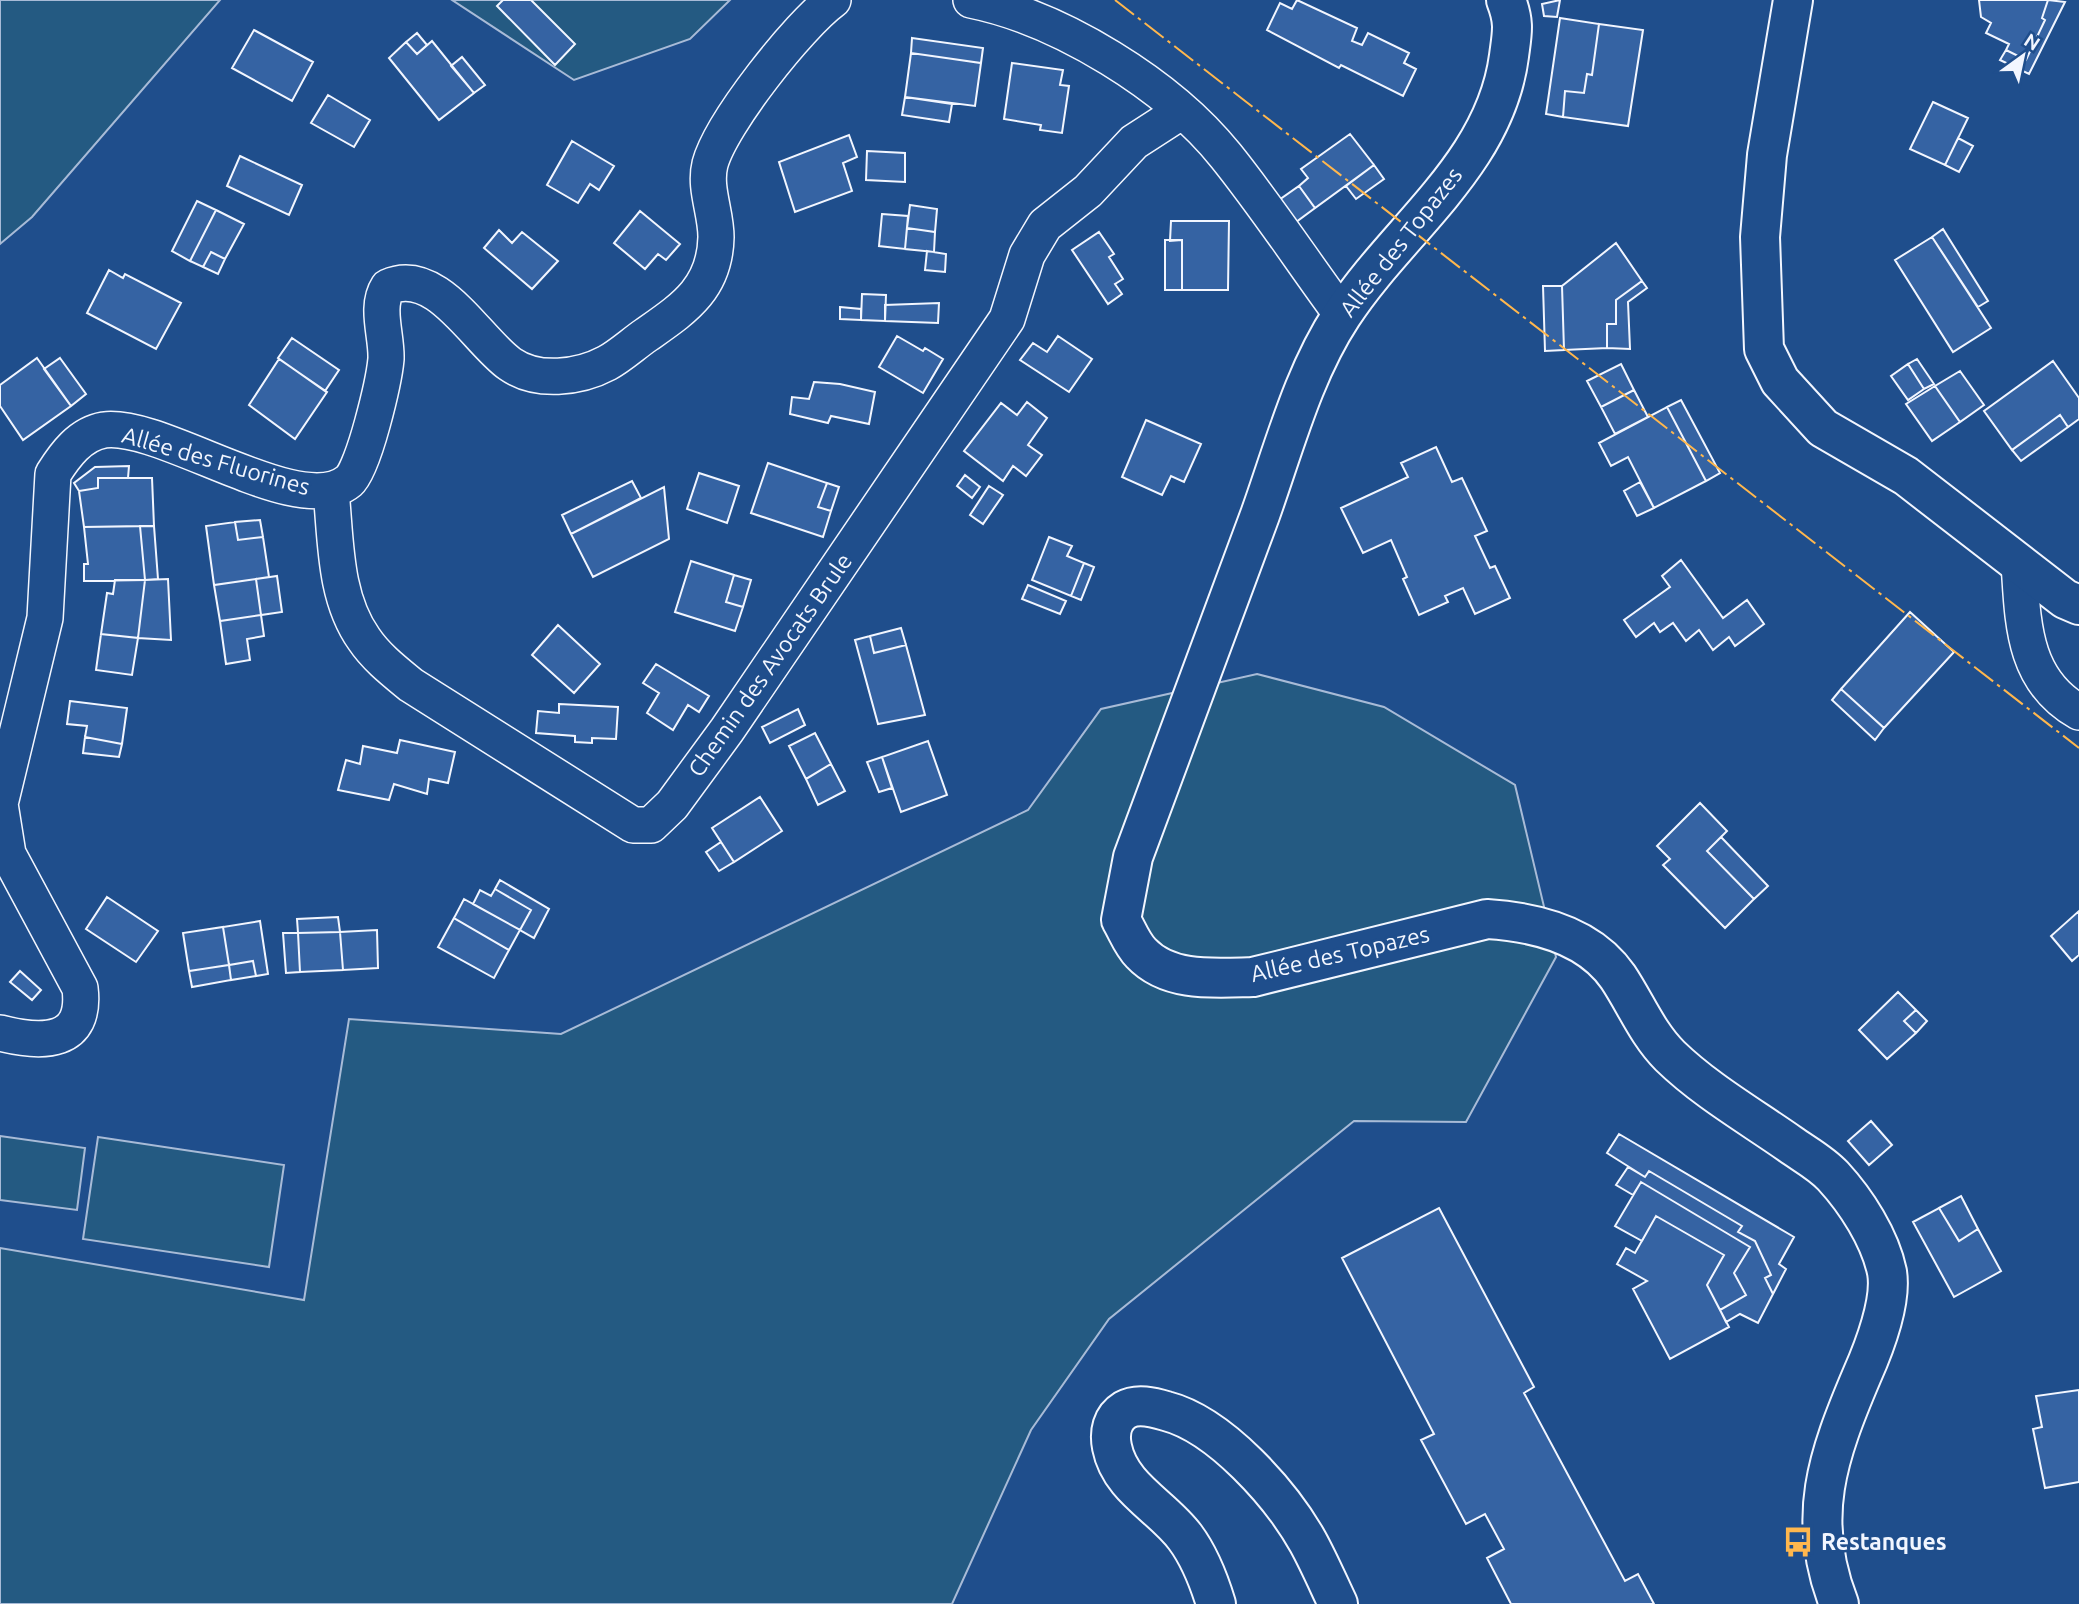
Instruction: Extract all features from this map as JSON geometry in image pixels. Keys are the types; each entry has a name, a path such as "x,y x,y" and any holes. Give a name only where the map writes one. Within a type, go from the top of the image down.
{"main road":[{"name":"Allée des Topazes","path":"1506,0 1514,21 1505,88 1478,141 1448,188 1385,259 1342,315 1304,394 1133,857 1121,920 1140,953 1157,966 1180,975 1214,978 1253,977 1487,919 1521,921 1554,930 1588,948 1617,975 1655,1041 1683,1068 1832,1175 1876,1239 1887,1274 1883,1314 1873,1349 1838,1431 1825,1484 1821,1539 1828,1578 1839,1604"},
{"path":"1795,1 1766,155 1760,237 1764,349 1780,381 1824,428 1906,476 2064,599 2079,605"},
{"path":"1216,1604 1206,1572 1185,1536 1128,1480 1119,1466 1112,1448 1111,1430 1117,1415 1131,1406 1150,1407 1196,1421 1226,1445 1288,1511 1308,1542 1338,1604"}],"street":[{"name":"Allée des Fluorines","path":"0,1033 20,1038 58,1037 74,1027 83,1009 80,988 8,854 0,804 45,618 53,474 65,454 81,440 104,430 133,433 279,484 307,491 331,491 349,481 361,465 386,362 381,302 388,287 410,282 440,295 509,363 524,372 549,377 577,373 606,363 689,305 713,262 716,237 708,187 709,166 717,144 728,123 805,26 833,0"},
{"path":"971,0 1007,7 1072,37 1136,76 1182,111 1225,154 1342,315"},
{"name":"Chemin des Avocats Brule","path":"331,491 340,581 349,612 364,639 386,664 411,685 633,825 651,825 672,806 735,718 1007,319 1027,255 1045,225 1088,191 1134,142 1182,111"},
{"path":"2019,563 2024,625 2034,665 2062,702 2079,712"}],"shaded area":[{"path":"0,0 220,0 32,217 0,244"},
{"path":"452,0 730,0 690,39 574,80"},
{"path":"1257,674 1384,707 1515,785 1556,957 1466,1122 1354,1121 1109,1319 1031,1430 952,1604 0,1604 0,1248 304,1300 349,1019 561,1034 1028,810 1101,709"},
{"path":"0,1136 85,1148 77,1210 0,1200"},
{"path":"98,1137 284,1165 269,1267 83,1239"}],"building":[{"path":"503,0 531,0 575,44 555,65 497,6"},
{"path":"1297,0 1357,28 1352,41 1362,45 1368,33 1409,53 1404,63 1416,69 1403,96 1341,65 1339,68 1267,30 1280,3 1292,9"},
{"path":"1560,0 1557,17 1544,16 1542,4"},
{"path":"1979,0 2048,0 2042,18 2045,20 2026,60 2006,50 2009,44 1986,33 1991,23 1981,17"},
{"path":"2048,0 2065,2 2029,74 2000,60 2006,50 2026,60 2045,20 2042,18"},
{"path":"1560,18 1599,24 1592,75 1587,74 1584,93 1565,91 1563,117 1546,114"},
{"path":"1599,24 1643,30 1628,126 1563,117 1565,91 1584,93 1587,74 1592,75"},
{"path":"254,30 313,62 292,101 232,68"},
{"path":"417,33 427,45 417,54 406,42"},
{"path":"912,38 983,48 981,63 911,53"},
{"path":"432,41 474,93 439,120 389,58 406,42 417,54"},
{"path":"911,53 981,63 975,106 905,97"},
{"path":"462,57 485,85 474,93 451,66"},
{"path":"1012,63 1063,70 1060,85 1069,86 1062,133 1040,130 1041,125 1004,119"},
{"path":"328,95 370,120 354,147 311,123"},
{"path":"905,97 952,104 949,122 902,115"},
{"path":"1933,102 1968,118 1945,165 1910,149"},
{"path":"1350,134 1374,165 1315,208 1299,186 1308,178 1301,169"},
{"path":"849,135 857,157 843,163 852,191 795,212 779,162"},
{"path":"1958,138 1973,146 1959,172 1945,165"},
{"path":"572,141 614,166 599,190 590,184 578,203 547,185"},
{"path":"867,151 905,153 905,182 866,180"},
{"path":"240,156 302,185 289,215 227,186"},
{"path":"1374,165 1384,179 1356,199 1346,186"},
{"path":"1299,186 1315,208 1296,222 1279,200"},
{"path":"197,201 216,210 190,261 172,251"},
{"path":"910,205 937,209 935,232 907,228"},
{"path":"216,210 244,224 225,259 211,252 203,267 190,261"},
{"path":"640,211 680,244 666,260 658,254 645,269 614,243"},
{"path":"882,214 908,216 905,249 879,246"},
{"path":"1171,221 1229,221 1228,290 1182,290 1182,240 1170,241"},
{"path":"907,228 935,232 934,252 905,249"},
{"path":"1943,229 1988,301 1978,307 1932,237"},
{"path":"499,230 512,243 522,232 558,261 532,289 484,248"},
{"path":"1099,232 1114,254 1109,257 1123,279 1115,284 1122,294 1108,304 1072,250"},
{"path":"1932,237 1991,328 1953,352 1895,260"},
{"path":"1165,240 1182,240 1182,290 1165,290"},
{"path":"1616,243 1642,281 1616,300 1616,324 1607,324 1607,348 1564,350 1562,286"},
{"path":"927,251 946,254 945,272 925,270"},
{"path":"211,252 225,259 218,274 203,267"},
{"path":"109,270 123,278 125,274 181,303 156,349 87,313"},
{"path":"1642,281 1647,288 1628,302 1630,349 1607,348 1607,324 1616,324 1616,300"},
{"path":"1543,286 1562,286 1564,350 1545,351"},
{"path":"862,294 886,295 885,321 861,320"},
{"path":"939,303 938,323 885,321 885,305"},
{"path":"840,307 861,309 861,320 840,319"},
{"path":"897,336 943,359 923,393 879,367"},
{"path":"1058,336 1092,359 1069,392 1020,360 1033,343 1047,352"},
{"path":"292,338 339,370 325,391 278,358"},
{"path":"37,358 71,406 23,440 0,406 0,385"},
{"path":"60,358 86,394 71,406 44,369"},
{"path":"279,359 327,392 295,439 249,405"},
{"path":"1917,359 1934,384 1924,389 1908,364"},
{"path":"2053,361 2079,398 2079,419 2068,427 2060,415 2012,450 1984,411"},
{"path":"1621,364 1634,390 1601,407 1587,381"},
{"path":"1908,364 1924,389 1908,400 1891,376"},
{"path":"1960,371 1984,405 1960,422 1935,386"},
{"path":"814,382 840,384 875,392 869,424 831,416 828,423 790,414 792,397 809,399"},
{"path":"1935,386 1960,422 1932,441 1906,404"},
{"path":"1634,390 1648,417 1615,434 1601,407"},
{"path":"1681,400 1720,473 1706,481 1667,407"},
{"path":"1027,402 1047,418 1028,445 1042,455 1026,476 1013,466 1003,481 964,451 1001,403 1017,415"},
{"path":"1667,407 1706,481 1654,508 1628,457 1611,466 1599,443"},
{"path":"2060,415 2068,427 2021,461 2012,450"},
{"path":"1146,420 1201,444 1184,482 1171,476 1162,495 1122,477"},
{"path":"1436,447 1452,482 1462,478 1487,531 1475,536 1490,568 1495,566 1510,598 1475,614 1463,588 1445,596 1448,602 1419,615 1403,579 1407,577 1391,540 1363,553 1341,508 1408,477 1401,463"},
{"path":"768,463 827,483 818,507 831,511 823,537 751,513"},
{"path":"129,466 128,478 98,478 98,488 79,491 74,483 95,467"},
{"path":"699,473 739,486 727,523 687,509"},
{"path":"965,475 980,487 972,498 957,486"},
{"path":"98,478 152,478 154,526 84,527 79,491 98,488"},
{"path":"632,481 641,498 571,534 562,515"},
{"path":"1640,482 1654,508 1637,516 1624,491"},
{"path":"827,483 839,487 831,511 818,507"},
{"path":"989,486 1003,495 983,524 970,515"},
{"path":"664,487 669,539 593,577 571,534"},
{"path":"260,520 263,537 238,540 235,522"},
{"path":"235,522 238,540 263,537 269,577 214,585 206,526"},
{"path":"140,526 154,526 158,579 145,580"},
{"path":"140,526 145,580 84,581 84,564 88,564 84,527"},
{"path":"1049,537 1072,546 1067,556 1084,563 1071,596 1032,580"},
{"path":"1681,560 1723,618 1747,600 1764,624 1735,646 1729,637 1713,650 1699,630 1686,641 1673,623 1660,632 1654,623 1636,637 1624,620 1670,587 1662,576"},
{"path":"691,561 734,575 726,602 743,607 735,631 675,612"},
{"path":"1084,563 1094,567 1081,600 1071,596"},
{"path":"734,575 751,580 743,607 726,602"},
{"path":"277,576 282,612 261,615 256,579"},
{"path":"168,579 171,640 138,638 145,580"},
{"path":"256,579 261,615 220,621 214,585"},
{"path":"115,580 145,580 138,638 101,634 107,593 113,594"},
{"path":"1028,585 1066,601 1060,614 1022,599"},
{"path":"1910,612 1954,652 1884,728 1841,689"},
{"path":"261,615 264,636 247,639 250,660 226,664 220,621"},
{"path":"558,625 600,664 574,693 532,655"},
{"path":"901,628 906,645 874,653 870,636"},
{"path":"101,634 138,638 132,675 96,670"},
{"path":"870,636 874,653 906,645 925,715 878,724 855,640"},
{"path":"656,664 709,696 699,712 688,705 673,730 647,713 659,693 643,683"},
{"path":"1841,689 1884,728 1875,740 1832,700"},
{"path":"70,701 127,708 122,744 85,737 87,726 67,724"},
{"path":"559,704 618,707 616,739 592,738 592,743 575,742 575,736 536,733 538,711 559,713"},
{"path":"798,709 805,725 770,743 762,727"},
{"path":"815,733 831,764 806,779 789,746"},
{"path":"85,737 122,744 119,757 83,753"},
{"path":"400,740 455,752 448,783 429,779 427,794 394,784 389,800 338,790 346,760 360,764 363,746 397,753"},
{"path":"928,741 947,795 901,812 882,757"},
{"path":"882,757 892,788 879,792 867,762"},
{"path":"831,764 845,791 818,805 806,779"},
{"path":"760,797 782,831 734,862 712,828"},
{"path":"1700,803 1727,831 1707,851 1754,899 1725,928 1663,865 1670,859 1657,846"},
{"path":"1721,837 1768,886 1754,899 1707,851"},
{"path":"721,842 734,862 719,871 706,852"},
{"path":"500,880 549,909 534,938 520,930 531,910 495,889"},
{"path":"495,889 531,910 520,930 473,904 480,890 491,896"},
{"path":"107,897 158,931 136,962 86,929"},
{"path":"464,899 520,930 509,950 454,918"},
{"path":"2079,911 2079,955 2072,961 2051,936"},
{"path":"338,917 340,932 298,933 297,919"},
{"path":"454,918 509,950 494,978 438,947"},
{"path":"260,921 268,974 256,976 253,961 229,965 223,927"},
{"path":"223,927 229,965 189,971 183,933"},
{"path":"377,930 378,968 343,970 340,932"},
{"path":"340,932 343,970 300,972 298,933"},
{"path":"283,933 298,933 300,972 286,973"},
{"path":"253,961 256,976 231,980 229,965"},
{"path":"229,965 231,980 192,987 189,971"},
{"path":"20,971 41,990 32,1000 10,982"},
{"path":"1898,992 1916,1010 1904,1021 1916,1033 1887,1059 1859,1030"},
{"path":"1916,1010 1927,1021 1916,1033 1904,1021"},
{"path":"1871,1121 1892,1145 1869,1165 1848,1141"},
{"path":"1619,1134 1794,1237 1779,1264 1786,1269 1773,1294 1765,1278 1771,1275 1755,1241 1738,1232 1742,1226 1649,1171 1645,1177 1607,1153"},
{"path":"1628,1167 1645,1177 1649,1171 1742,1226 1738,1232 1755,1241 1771,1275 1765,1278 1773,1294 1758,1323 1740,1314 1726,1322 1720,1310 1746,1295 1734,1273 1750,1247 1641,1182 1633,1195 1616,1185"},
{"path":"1641,1182 1750,1247 1734,1273 1746,1295 1720,1310 1707,1285 1724,1255 1656,1216 1642,1241 1615,1226"},
{"path":"1961,1196 1978,1229 1959,1241 1939,1208"},
{"path":"1439,1208 1534,1387 1524,1393 1625,1581 1638,1574 1654,1604 1511,1604 1487,1558 1504,1549 1485,1514 1466,1524 1421,1440 1434,1434 1342,1258"},
{"path":"1939,1208 1959,1241 1978,1229 2001,1271 1954,1297 1913,1222"},
{"path":"1656,1216 1724,1255 1707,1285 1729,1327 1670,1359 1633,1289 1647,1281 1617,1264 1626,1248 1635,1253"},
{"path":"2079,1390 2079,1482 2045,1488 2033,1429 2042,1427 2036,1396"}],"power":[{"path":"1115,0 2079,748"}],"place":[{"name":"Restanques","path":"1798,1542"}]}
